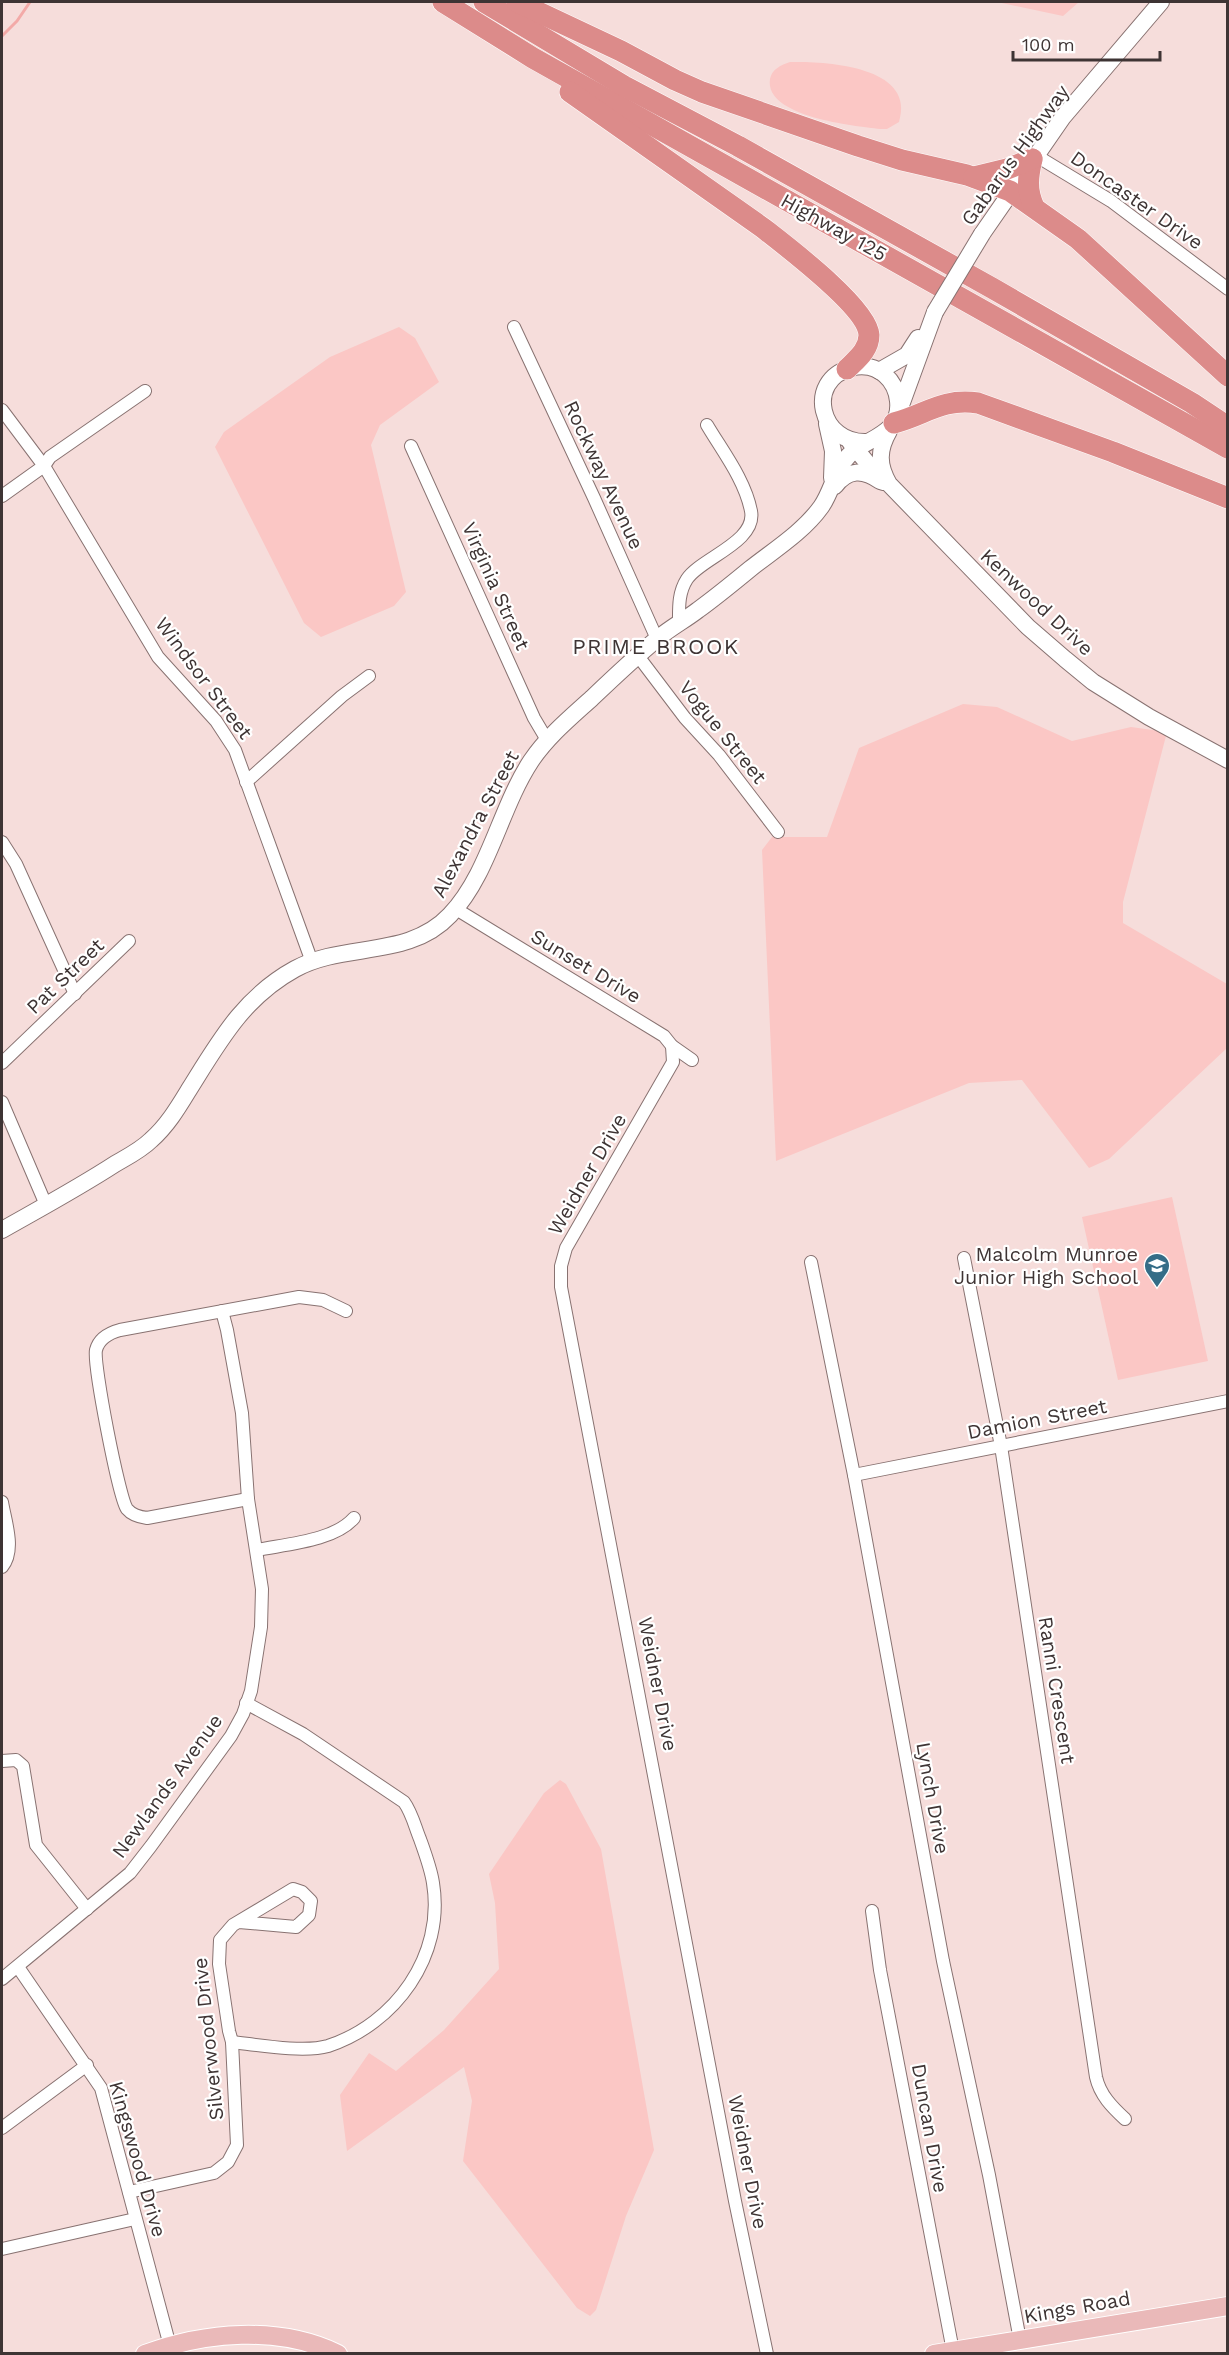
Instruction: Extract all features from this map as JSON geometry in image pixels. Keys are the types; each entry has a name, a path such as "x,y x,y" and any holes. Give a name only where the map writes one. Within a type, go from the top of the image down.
{"highway":[{"path":"440,2 763,228 825,280 856,309 868,328 867,346 847,369"},
{"name":"Highway 125","path":"440,2 543,63 1227,448"},
{"name":"Highway 125","path":"484,2 624,86 738,146 981,282 1192,403 1227,427"},
{"path":"517,2 702,92 858,147 973,177 1010,191 1092,252 1227,376"},
{"path":"973,177 1007,169 1034,157"},
{"path":"1034,157 1027,182 1028,194 1034,207"},
{"path":"894,423 937,405 958,402 978,403 1113,452 1227,498"}],"main road":[{"name":"Gabarus Highway","path":"879,371 907,355 982,234 1034,157 1063,117 1161,2"},
{"name":"Gabarus Highway","path":"894,423 935,312"},
{"path":"867,367 879,371 889,379 896,391 899,404 894,423 880,437 858,443 832,429 825,417 823,404 828,386 836,375 847,369 867,367"},
{"name":"Alexandra Street","path":"825,417 833,451 833,472 828,497"},
{"name":"Kenwood Drive","path":"890,487 879,459 882,444 894,423"},
{"name":"Kenwood Drive","path":"858,443 890,487 1028,627 1065,660 1149,717 1227,760"},
{"name":"Alexandra Street","path":"2,1230 86,1183 151,1141 171,1118 220,1039 239,1014 254,997 275,980 312,962 346,952 412,941 436,929 456,909 477,875 518,783 547,740 657,639 808,522 828,497 843,462 858,443"},
{"path":"828,497 840,480 849,473 868,474 890,487"},
{"name":"Kings Road","path":"934,2354 1227,2306"},
{"path":"144,2354 198,2339 248,2335 291,2339 338,2354"}],"street":[{"name":"Doncaster Drive","path":"1034,157 1111,201 1227,289"},
{"path":"1215,280 1227,275"},
{"name":"Rockway Avenue","path":"514,327 657,639"},
{"path":"2,496 44,466 50,456 145,391"},
{"name":"Windsor Street","path":"2,410 44,466 158,657 216,721 235,750 312,962"},
{"path":"679,624 680,597 687,579 744,534 751,519 751,510 735,471 707,425"},
{"name":"Virginia Street","path":"411,446 530,708 547,740"},
{"name":"Vogue Street","path":"638,656 685,718 719,755 778,832"},
{"path":"246,782 342,696 369,676"},
{"path":"2,842 16,864 75,994"},
{"name":"Sunset Drive","path":"456,909 664,1036 672,1046 692,1060"},
{"name":"Pat Street","path":"2,1063 129,941"},
{"name":"Weidner Drive","path":"672,1046 673,1062 566,1248 561,1266 561,1287 735,2201 767,2354"},
{"path":"2,1102 46,1205"},
{"name":"Ranni Crescent","path":"964,1258 1001,1446 1096,2077 1110,2105 1125,2119"},
{"name":"Lynch Drive","path":"811,1262 854,1475 941,1951 989,2175 1020,2340"},
{"path":"248,1499 156,1517 139,1517 126,1508 120,1491 96,1358 99,1343 112,1333 308,1296 346,1311"},
{"name":"Newlands Avenue","path":"2,1979 117,1885 140,1861 231,1736 246,1703 256,1668 261,1627 262,1589 248,1499 242,1413 222,1311"},
{"name":"Damion Street","path":"854,1475 1227,1401"},
{"path":"2,1502 9,1549 8,1558 2,1567"},
{"path":"257,1550 328,1535 342,1530 354,1518"},
{"path":"232,2042 320,2048 340,2042 369,2026 404,1994 417,1973 429,1944 434,1915 433,1882 412,1817 404,1802 303,1734 246,1703"},
{"path":"2,1761 16,1760 23,1766 36,1845 87,1909"},
{"name":"Silverwood Drive","path":"129,2192 214,2173 226,2165 233,2156 237,2145 237,2127 232,2042 218,1951 225,1933 239,1922 260,1907 293,1889 302,1892 311,1901 309,1915 296,1927 239,1922"},
{"name":"Duncan Drive","path":"872,1911 880,1970 952,2351"},
{"name":"Kingswood Drive","path":"18,1967 101,2088 170,2346"},
{"path":"2,2128 87,2065"},
{"path":"2,2249 135,2219"}],"shaded area":[{"path":"997,2 1079,2 1063,16"},
{"path":"790,62 845,66 882,78 894,89 901,103 899,122 887,129 880,129 833,122 796,111 781,102 772,92 770,79 775,70"},
{"path":"399,327 415,338 439,382 380,425 371,445 406,592 394,606 321,637 304,623 215,447 224,432 330,357"},
{"path":"963,704 997,707 1072,741 1131,727 1167,732 1123,902 1123,923 1227,984 1227,1048 1109,1159 1089,1168 1022,1080 969,1083 776,1161 762,850 772,837 827,837 859,748"},
{"path":"1172,1197 1208,1361 1118,1380 1082,1217"},
{"path":"560,1780 566,1784 601,1849 654,2150 626,2216 596,2310 590,2316 577,2308 463,2161 472,2101 464,2067 347,2151 340,2095 369,2053 396,2071 444,2030 499,1969 495,1903 489,1874 544,1793"}],"waterway":[{"path":"2,36 17,21 30,2"}],"place":[{"name":"Malcolm Munroe Junior High School","path":"1157,1289"}],"district":[{"name":"PRIME BROOK","path":"656,646"}]}
